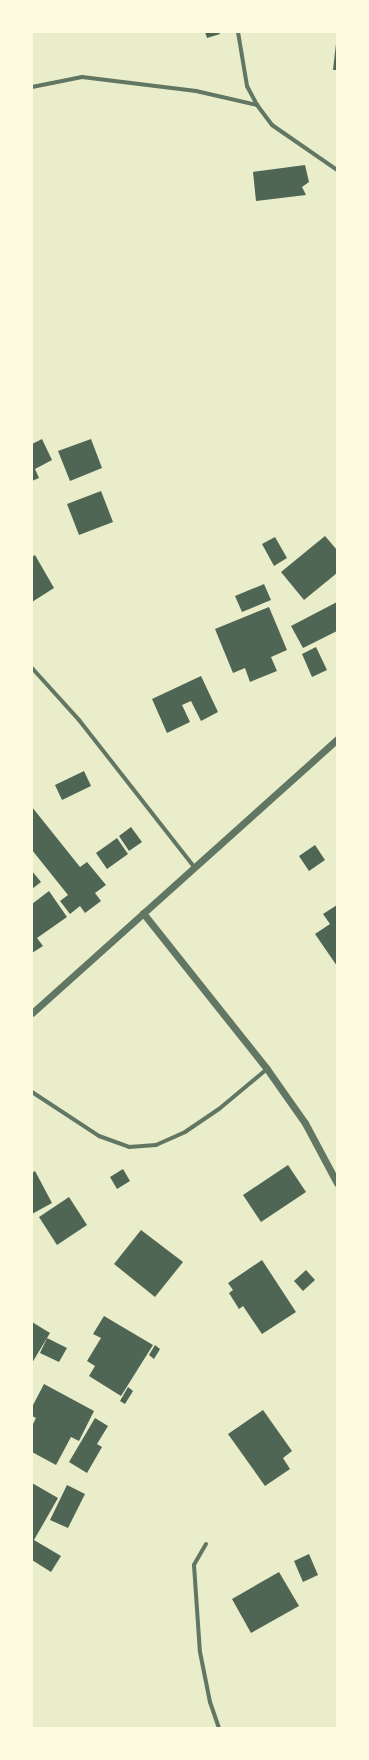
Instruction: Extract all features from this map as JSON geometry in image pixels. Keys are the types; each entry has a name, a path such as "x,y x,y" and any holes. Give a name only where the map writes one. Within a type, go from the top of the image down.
{"street":[{"path":"238,32 247,86 257,105 272,125 337,170"},
{"path":"32,87 82,77 196,91 257,105"},
{"path":"32,668 80,720 195,868"},
{"path":"32,1013 337,739"},
{"path":"143,914 267,1069 305,1123 337,1183"},
{"path":"32,1092 99,1136 129,1147 156,1145 185,1132 219,1109 267,1069"},
{"path":"206,1544 194,1565 200,1652 210,1702 219,1728"}],"building":[{"path":"205,32 219,32 220,34 207,38"},
{"path":"336,44 337,70 333,70"},
{"path":"305,165 309,182 302,187 306,195 256,201 253,172"},
{"path":"42,439 52,460 35,469 39,478 32,481 32,444"},
{"path":"91,439 102,468 70,481 58,451"},
{"path":"101,491 113,522 79,535 67,504"},
{"path":"325,536 337,550 337,573 304,600 281,572"},
{"path":"275,537 287,558 274,566 262,544"},
{"path":"35,555 54,588 32,602 32,557"},
{"path":"264,584 271,600 242,612 235,596"},
{"path":"337,602 337,631 303,648 291,626"},
{"path":"269,607 287,650 271,657 277,671 250,682 245,668 233,673 215,629"},
{"path":"316,647 327,670 312,677 302,654"},
{"path":"201,676 218,712 201,721 191,701 182,705 190,722 167,733 152,699"},
{"path":"84,771 91,786 62,800 55,785"},
{"path":"32,807 80,867 87,862 106,885 95,893 101,901 85,913 80,906 70,914 60,901 68,895 32,850"},
{"path":"131,827 142,842 129,851 119,836"},
{"path":"117,838 128,854 107,869 96,853"},
{"path":"315,845 325,860 309,871 299,856"},
{"path":"32,871 41,882 32,889"},
{"path":"49,891 67,917 37,938 43,946 32,953 32,904"},
{"path":"337,905 337,966 315,934 330,924 323,914"},
{"path":"288,1165 306,1192 261,1222 243,1195"},
{"path":"123,1169 130,1181 117,1189 110,1177"},
{"path":"35,1171 52,1203 32,1214 32,1173"},
{"path":"69,1197 87,1225 57,1245 39,1217"},
{"path":"141,1230 183,1262 155,1297 114,1264"},
{"path":"262,1260 296,1312 262,1334 243,1306 239,1309 229,1293 233,1290 228,1283"},
{"path":"306,1270 315,1280 303,1291 294,1281"},
{"path":"104,1316 153,1345 121,1396 89,1376 95,1366 87,1361 101,1338 93,1334"},
{"path":"32,1322 50,1333 32,1363"},
{"path":"47,1338 67,1348 59,1362 40,1353"},
{"path":"155,1345 160,1349 154,1359 149,1355"},
{"path":"44,1384 94,1411 79,1441 71,1437 56,1465 32,1452 32,1426 36,1418 32,1416 32,1407"},
{"path":"128,1387 133,1391 125,1404 120,1401"},
{"path":"263,1410 292,1451 283,1458 290,1469 265,1486 228,1434"},
{"path":"95,1418 108,1426 97,1444 102,1447 87,1473 69,1462"},
{"path":"32,1483 58,1498 34,1540 61,1556 51,1572 32,1560"},
{"path":"67,1485 85,1494 68,1528 50,1520"},
{"path":"309,1554 318,1575 303,1582 294,1561"},
{"path":"279,1572 299,1606 251,1633 232,1599"}]}
